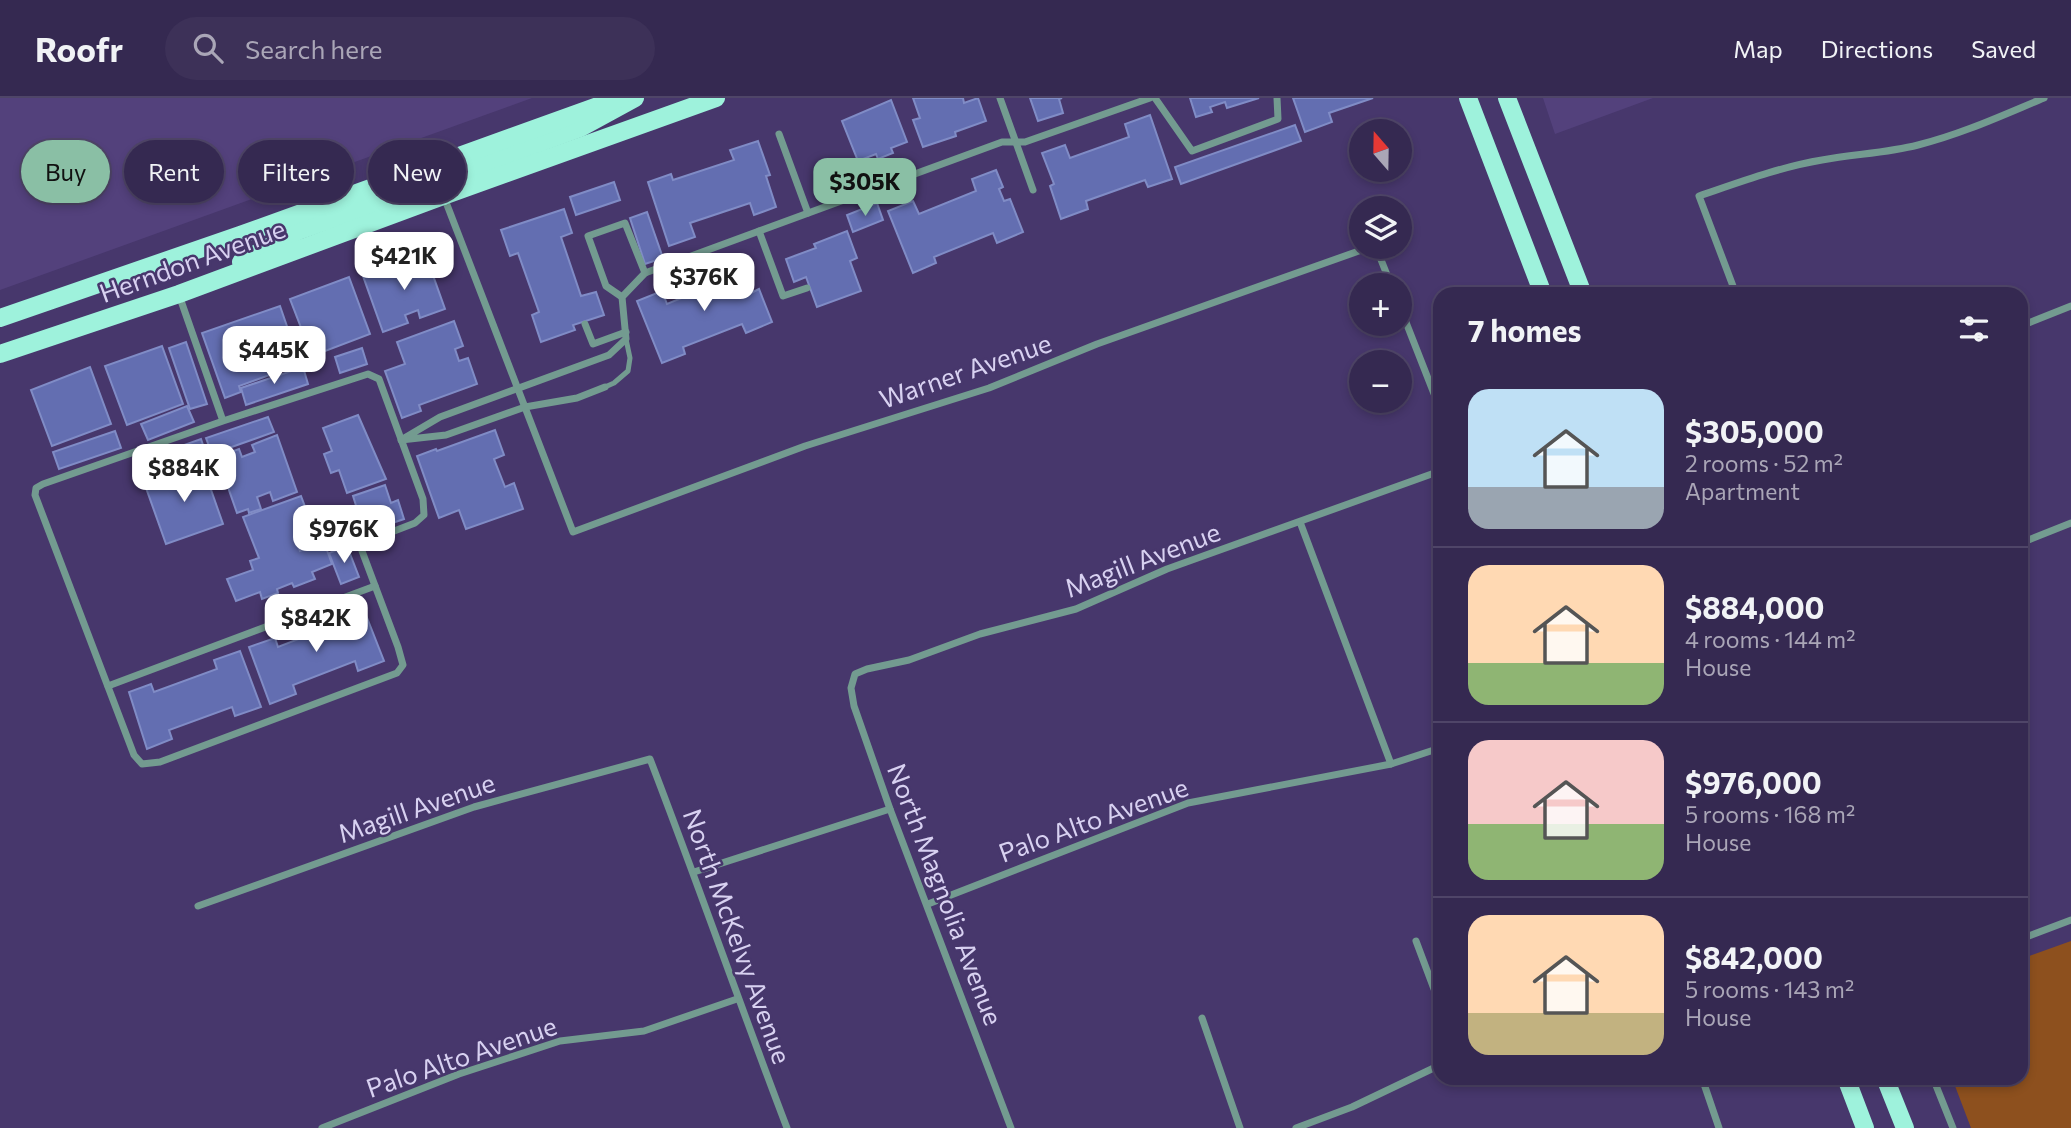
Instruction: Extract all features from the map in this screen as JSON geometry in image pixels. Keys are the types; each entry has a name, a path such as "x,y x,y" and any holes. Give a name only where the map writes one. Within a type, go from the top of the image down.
{"main road":[{"name":"Herndon Avenue","path":"466,154 620,98"},
{"path":"466,170 580,128 635,98"},
{"name":"Herndon Avenue","path":"466,188 716,98"},
{"path":"1468,98 1540,287"},
{"path":"1507,98 1580,287"},
{"name":"Herndon Avenue","path":"0,318 368,189"},
{"path":"179,294 298,231 377,203"},
{"name":"Herndon Avenue","path":"0,354 179,294 424,203"},
{"path":"1849,1085 1865,1128"},
{"path":"1888,1085 1905,1128"}],"street":[{"path":"1000,98 1033,190"},
{"path":"622,297 645,273 1002,142 1025,142 1152,98 1192,151 1278,119 1277,98"},
{"path":"1732,287 1699,196 1768,172 1824,159 1919,145 1966,130 2044,98"},
{"path":"779,134 808,213"},
{"path":"446,203 525,407"},
{"path":"401,440 440,417 609,355 626,336 622,297 606,286 588,236 625,223 645,273"},
{"path":"759,231 783,296 807,288"},
{"name":"Warner Avenue","path":"525,407 573,532 805,446 989,388 1097,344 1349,254"},
{"path":"179,294 223,421"},
{"path":"2028,323 2071,306"},
{"path":"585,324 593,344 626,336"},
{"path":"1411,336 1433,391"},
{"path":"369,374 379,379 401,440 423,499 424,515 415,523 363,544 362,551 398,648 402,665 397,673 160,762 142,764 134,755 35,495 36,488 223,421 369,374"},
{"path":"401,440 446,435 525,407 577,398 605,387"},
{"name":"Magill Avenue","path":"855,674 909,660 980,634 1076,609 1167,569 1433,474"},
{"path":"1300,522 1391,764"},
{"path":"2028,540 2071,523"},
{"path":"108,686 375,586"},
{"name":"North Magnolia Avenue","path":"855,674 850,688 854,706 890,809 1012,1128"},
{"name":"Palo Alto Avenue","path":"928,904 1188,803 1391,764 1433,750"},
{"name":"Magill Avenue","path":"198,906 474,807 650,759"},
{"name":"North McKelvy Avenue","path":"650,759 787,1128"},
{"path":"694,873 890,809"},
{"path":"2028,936 2071,920"},
{"path":"1416,941 1433,986"},
{"name":"Palo Alto Avenue","path":"322,1128 459,1074 560,1041 644,1031 737,999"},
{"path":"1202,1018 1240,1128"},
{"path":"1296,1128 1352,1107 1433,1068"},
{"path":"1704,1085 1719,1128"},
{"path":"1936,1085 1952,1128"}],"lane":[{"path":"605,387 628,371 630,358 626,336"}],"shaded area":[{"path":"0,98 532,98 416,140 368,140 368,157 354,162 354,140 238,140 238,203 241,203 0,290"},
{"path":"1543,98 1653,98 1555,134"},
{"path":"2071,941 2071,1128 1971,1128 1955,1085 2028,1085 2028,956"}],"building":[{"path":"913,98 963,98 964,103 978,98 986,121 955,132 956,136 923,147 913,120 920,118"},
{"path":"1030,98 1062,98 1059,99 1063,113 1038,121"},
{"path":"1190,98 1259,98 1227,108 1225,102 1210,107 1212,112 1196,117"},
{"path":"1293,98 1373,98 1329,113 1332,122 1305,132"},
{"path":"891,100 907,142 891,148 893,153 878,159 876,154 858,161 842,121"},
{"path":"1150,115 1172,179 1148,187 1145,180 1086,201 1088,209 1061,219 1050,186 1054,184 1042,153 1065,145 1070,158 1129,137 1125,124"},
{"path":"1295,125 1301,141 1181,184 1175,167"},
{"path":"758,141 770,175 766,176 776,207 754,215 750,203 690,223 695,237 669,246 648,182 671,174 673,180 734,160 730,150"},
{"path":"996,170 1003,187 999,189 1004,201 1010,199 1023,232 997,243 993,233 934,257 936,263 913,273 888,211 913,201 919,214 976,191 972,179"},
{"path":"614,182 620,200 576,215 570,197"},
{"path":"877,203 883,220 853,232 847,215"},
{"path":"564,209 572,233 561,237 581,296 596,292 604,315 573,325 575,330 541,342 532,315 539,312 518,253 510,256 501,230"},
{"path":"647,212 663,258 645,264 630,218"},
{"path":"847,231 857,258 850,261 861,291 817,307 806,277 794,282 786,259 816,248 814,244"},
{"path":"425,253 445,309 420,318 418,310 405,315 408,323 383,332 363,276 387,267 390,274 402,270 399,262"},
{"path":"745,259 752,277 748,279 753,292 759,289 772,322 746,333 742,324 683,347 685,354 662,363 637,301 662,291 667,304 726,280 721,269"},
{"path":"349,277 370,334 312,356 290,299"},
{"path":"280,306 300,364 239,386 241,392 225,398 202,333"},
{"path":"454,321 463,346 455,349 459,361 468,358 477,384 419,405 421,411 402,418 385,371 405,364 397,342"},
{"path":"186,342 207,404 190,409 169,348"},
{"path":"162,346 183,404 127,425 105,366"},
{"path":"362,348 367,364 340,373 335,357"},
{"path":"90,367 111,424 52,446 31,390"},
{"path":"303,367 308,384 246,405 241,388"},
{"path":"187,406 194,422 148,440 141,424"},
{"path":"358,415 386,479 347,493 339,470 331,473 324,454 332,451 323,428"},
{"path":"268,417 274,432 212,454 206,438"},
{"path":"495,430 504,455 494,459 505,487 514,483 523,509 466,529 459,510 439,518 417,456"},
{"path":"115,431 121,448 59,469 53,452"},
{"path":"277,435 297,492 273,501 270,492 257,497 261,509 249,513 248,509 237,513 224,476 221,477 214,458 239,449 242,457 255,452 252,445"},
{"path":"201,439 206,454 144,476 139,461"},
{"path":"202,464 223,524 166,544 145,485"},
{"path":"385,485 391,503 398,500 404,519 342,540 336,523 359,515 353,496"},
{"path":"301,496 316,536 297,542 300,551 324,542 332,564 312,572 315,579 294,587 292,583 277,589 278,593 262,599 260,592 236,601 227,579 253,570 250,561 259,558 243,517"},
{"path":"347,546 359,577 341,584 329,553"},
{"path":"362,605 384,661 358,671 355,661 293,685 296,694 270,704 249,647 275,638 278,647 340,623 337,614"},
{"path":"240,651 261,707 235,716 232,707 169,730 172,739 147,749 129,692 151,684 154,692 217,669 214,660"}]}
